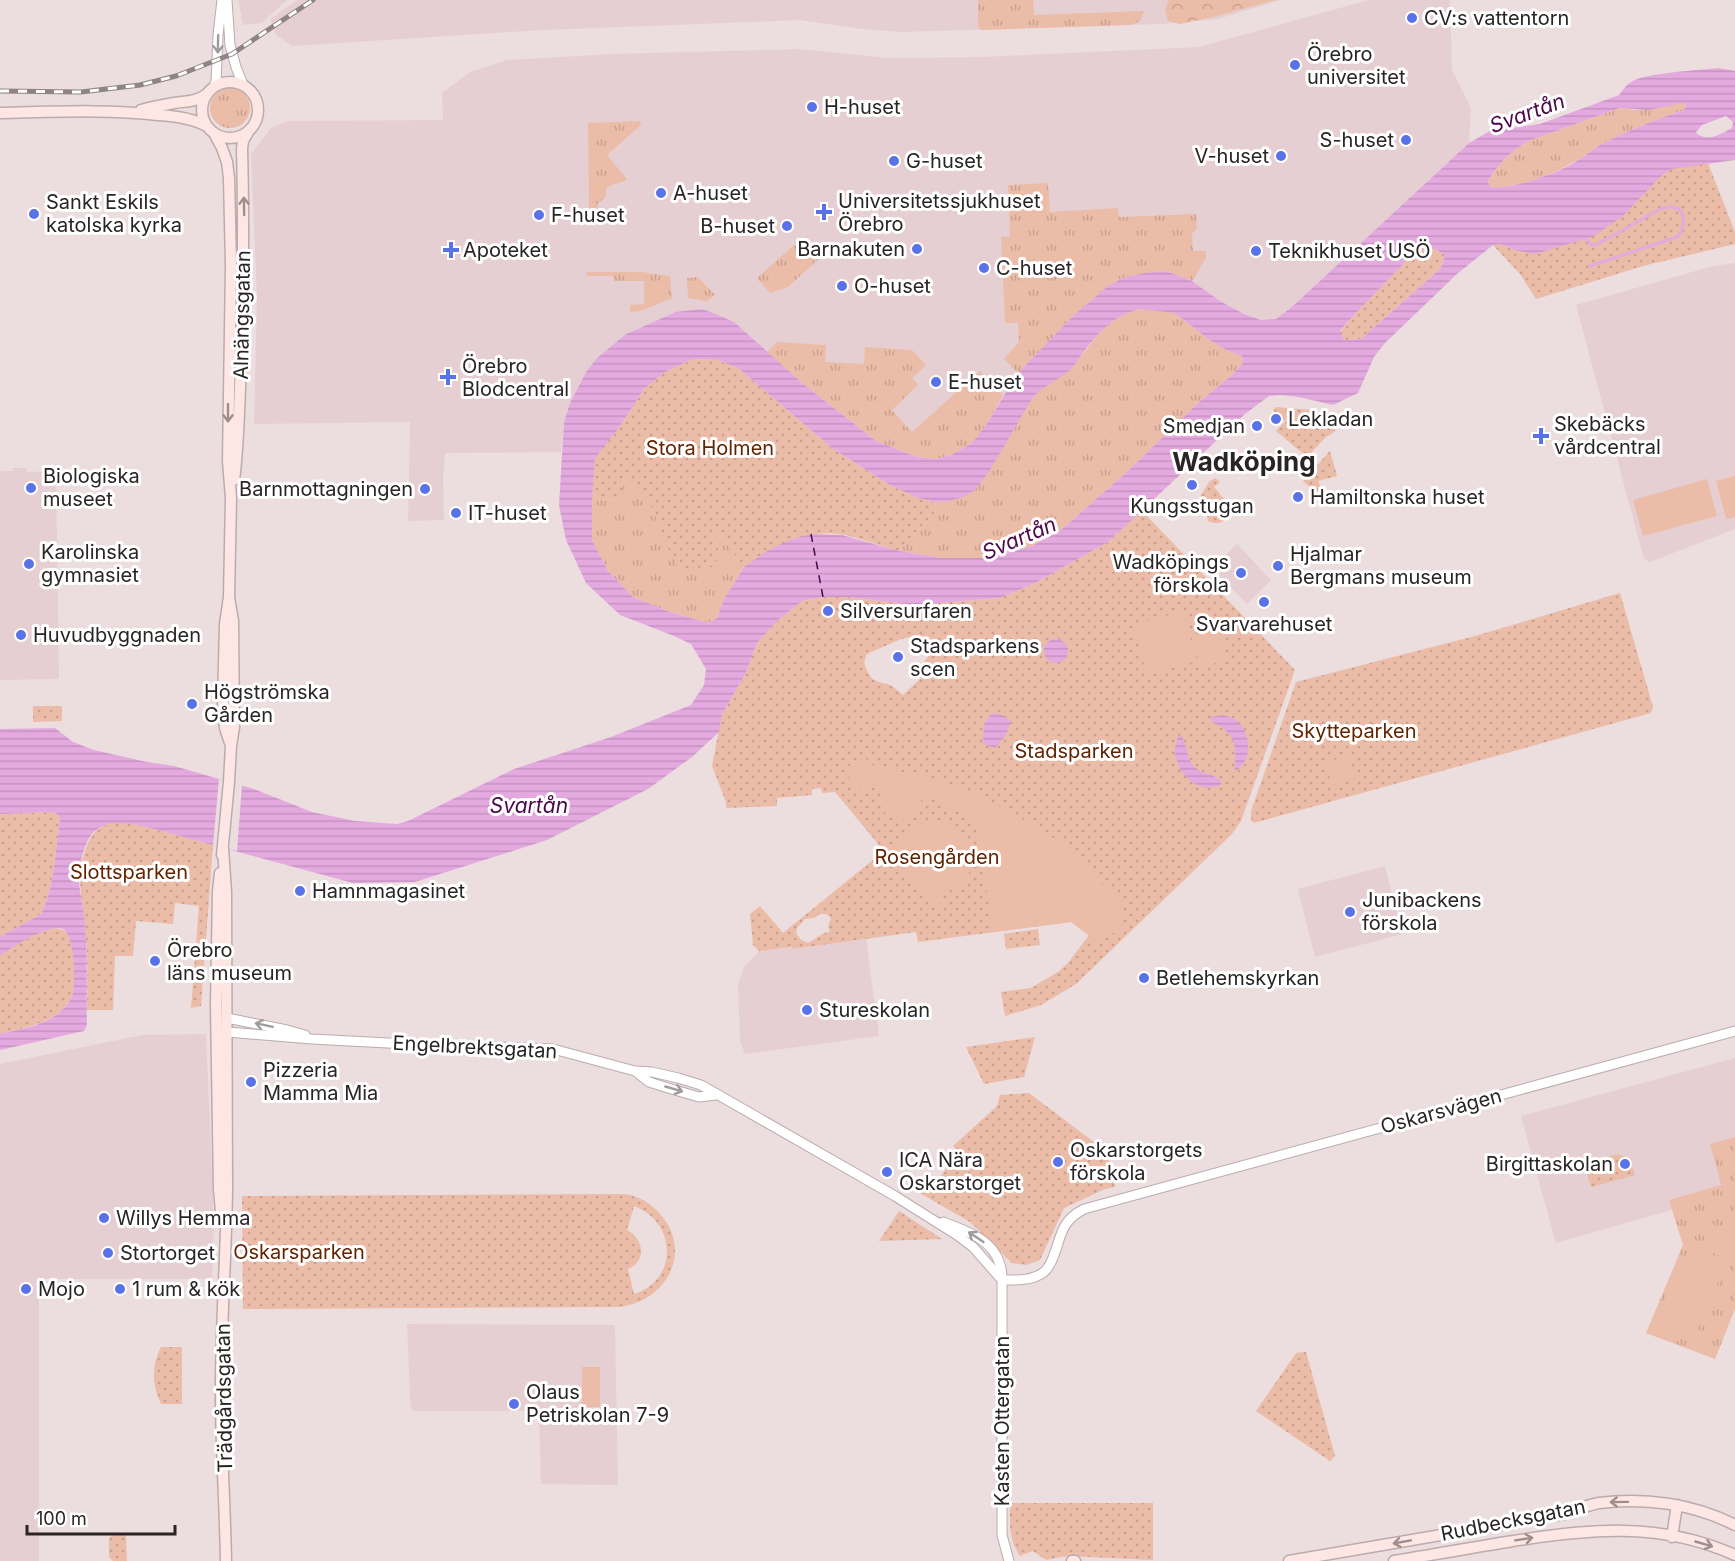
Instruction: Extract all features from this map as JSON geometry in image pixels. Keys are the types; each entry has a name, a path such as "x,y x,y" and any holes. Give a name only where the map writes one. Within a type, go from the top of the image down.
{"main road":[{"path":"0,113 135,112 181,117 199,122 230,138 242,136 248,132 256,123 259,114 257,99 253,93 243,85 229,81 220,84 201,98 135,112"},
{"path":"210,91 202,108 203,118 210,129"},
{"name":"Alnängsgatan","path":"210,129 222,148 229,178 234,439"},
{"name":"Alnängsgatan","path":"223,848 231,746 225,729 229,685 225,624 229,597 231,498 243,265 242,149 248,132"},
{"path":"231,265 243,265"},
{"name":"Trädgårdsgatan","path":"223,848 218,891 222,922 222,1119 219,1190 225,1236 221,1409 226,1561"},
{"name":"Rudbecksgatan","path":"1289,1561 1564,1514 1599,1503 1663,1502 1721,1518 1735,1525"},
{"path":"1672,1537 1677,1505"},
{"name":"Rudbecksgatan","path":"1394,1561 1562,1533 1595,1530 1633,1530 1708,1544 1735,1555"}],"street":[{"path":"210,91 216,82 222,0"},
{"path":"226,0 230,45 243,85"},
{"name":"Engelbrektsgatan","path":"222,1017 301,1033 312,1039"},
{"name":"Oskarsvägen","path":"1002,1280 1026,1279 1044,1272 1053,1258 1061,1231 1073,1216 1084,1209 1735,1031"},
{"name":"Engelbrektsgatan","path":"222,1032 418,1045 554,1048 635,1071 678,1077 701,1085 927,1216 973,1247 1002,1280"},
{"name":"Kasten Ottergatan","path":"1002,1280 1002,1534 1009,1561"}],"shaded area":[{"path":"238,0 287,0 262,23 243,25"},
{"path":"297,0 1280,0 1218,19 1160,24 902,32 800,20 543,30 292,46 276,35 270,19"},
{"name":"Universitetssjukhuset Örebro","path":"1369,0 1450,0 1452,70 1471,108 1469,143 1293,306 1276,319 1261,320 1220,301 986,425 951,455 801,382 643,326 626,334 597,358 586,372 570,403 564,422 561,452 445,453 444,520 408,521 410,422 254,424 257,298 251,154 271,128 287,121 443,120 442,93 470,72 507,60 612,54 799,49 888,58 981,57 1199,47"},
{"path":"1735,263 1735,529 1650,562 1644,559 1576,305 1713,266"},
{"name":"Karolinska gymnasiet","path":"13,468 27,468 27,472 56,471 59,679 0,680 0,471 13,471"},
{"name":"Wadköpings förskola","path":"1237,544 1271,580 1247,604 1212,568"},
{"name":"Junibackens förskola","path":"1385,866 1402,934 1315,957 1298,889"},
{"name":"Stureskolan","path":"866,939 879,1036 745,1054 740,1041 738,984 744,967 759,951 793,947 794,949"},
{"path":"206,1034 214,1223 212,1279 39,1279 39,1561 0,1561 0,1064 142,1035"},
{"name":"Birgittaskolan","path":"1735,1058 1735,1137 1710,1144 1721,1185 1670,1200 1672,1210 1556,1243 1521,1116"},
{"name":"Olaus Petriskolan 7-9","path":"407,1324 615,1325 618,1485 541,1484 539,1411 412,1411"}],"green space":[{"path":"978,0 1033,0 1034,15 1144,11 1140,21 1131,25 981,30 978,26"},
{"path":"1169,0 1275,0 1180,24 1168,21 1165,10"},
{"path":"230,88 238,89 244,94 249,100 249,116 244,122 238,127 230,128 222,127 216,122 211,116 210,108 211,100 216,94 222,89"},
{"path":"1686,103 1684,110 1615,137 1553,173 1520,184 1490,187 1488,181 1500,164 1528,141 1620,108 1636,110"},
{"path":"640,121 641,125 607,155 627,179 606,189 606,197 598,203 597,210 589,211 588,123"},
{"path":"1708,163 1735,232 1735,244 1643,266 1536,299 1520,274 1493,245 1501,244 1514,250 1661,176 1671,168"},
{"path":"1048,183 1050,212 1118,208 1119,217 1196,214 1197,228 1192,234 1193,251 1206,251 1206,258 1192,281 1166,271 1125,277 1108,286 1074,315 1018,373 1004,359 1019,342 1018,323 1005,323 1001,237 1010,237 1008,185"},
{"path":"794,245 812,245 822,256 788,287 770,293 757,278"},
{"path":"1424,249 1435,249 1445,255 1441,268 1361,339 1344,340 1340,332 1355,314 1414,253"},
{"path":"586,272 642,272 670,276 672,298 640,311 630,312 630,305 644,304 644,281 614,281 613,276 587,276"},
{"path":"698,277 715,295 707,301 688,298 687,278"},
{"path":"1140,309 1175,313 1208,339 1242,356 1243,363 1061,530 1032,546 990,558 942,558 899,551 934,513 936,502 949,501 993,452 1018,421 1035,394 1068,371 1108,325 1127,313"},
{"path":"777,342 826,345 825,362 864,364 865,347 912,350 926,365 912,378 918,385 892,410 912,432 980,371 1003,395 986,425 972,443 951,455 937,459 917,457 876,441 801,382 767,352"},
{"name":"Stora Holmen","path":"693,359 717,360 738,368 832,448 888,484 918,498 936,502 934,513 899,551 845,535 817,534 792,540 744,567 728,546 719,529 715,540 720,556 713,567 678,569 649,501 633,479 624,474 622,499 592,500 594,458 618,429 644,389 665,372"},
{"path":"1276,407 1312,410 1328,419 1336,431 1325,438 1307,457 1276,431 1285,421 1273,410"},
{"path":"1330,451 1337,476 1318,481 1330,506 1303,481"},
{"path":"624,473 719,528 728,546 744,567 724,599 717,618 708,623 670,612 633,597 608,571 592,540 592,500 621,499"},
{"path":"1735,476 1735,517 1726,519 1716,481"},
{"path":"1215,478 1220,482 1214,487 1235,512 1222,522 1216,523 1208,521 1207,506 1200,497 1209,482"},
{"path":"1707,479 1717,516 1643,536 1633,500"},
{"name":"Stadsparken","path":"1140,512 1146,515 1295,670 1241,821 1232,834 1076,984 1041,1005 1005,1016 1001,992 1031,988 1058,972 1068,963 1089,935 1071,922 918,942 916,932 793,949 792,947 759,951 753,945 750,914 760,906 783,933 884,851 835,792 822,793 821,788 812,789 812,795 777,798 777,806 726,808 726,802 712,766 722,714 745,675 757,643 778,620 802,601 823,597 848,597 914,605 1000,598 1033,584 1108,542","holes":["918,635 926,638 932,651 921,666 920,679 903,695 891,686 871,678 864,662 867,654 901,639","820,914 826,914 831,918 828,927 830,932 808,943 801,940 796,933 797,928 805,919 814,918"]},
{"name":"Skytteparken","path":"1620,593 1653,707 1651,713 1254,823 1251,820 1251,811 1296,682 1475,636"},
{"path":"1183,611 1197,661 1147,675 1133,625"},
{"path":"1209,632 1223,641 1225,653 1218,662 1200,668 1191,636"},
{"path":"33,706 62,706 62,721 33,722"},
{"path":"1349,756 1355,778 1332,785 1325,762"},
{"path":"867,759 878,768 921,775 963,788 1043,831 1083,858 1099,883 1125,900 1121,930 1095,940 1071,922 993,932 977,829 980,823 938,801 922,796 920,808 915,815 903,820 891,818 882,810 881,789 870,787 866,792 855,787 843,768"},
{"path":"53,812 60,819 49,893 41,914 0,937 0,814"},
{"name":"Rosengården","path":"929,821 946,823 959,829 968,839 972,851 972,864 967,876 957,886 942,893 943,903 937,904 912,881 891,852 897,841 907,832"},
{"name":"Slottsparken","path":"119,822 139,825 213,845 201,1006 191,1008 199,906 175,903 173,924 136,921 133,956 115,956 113,1010 87,1010 87,949 80,869 94,833 104,826"},
{"path":"56,928 67,933 72,947 74,974 71,998 59,1013 51,1018 0,1034 0,956 26,939"},
{"path":"1038,929 1040,945 1006,949 1004,934"},
{"path":"1035,1037 1024,1077 984,1084 966,1047"},
{"path":"1029,1093 1107,1152 1115,1187 1105,1189 1064,1208 1040,1260 1026,1265 1012,1263 970,1222 916,1189 921,1183 931,1183 940,1177 957,1150 953,1146 997,1106 1000,1095"},
{"path":"1735,1137 1735,1309 1715,1359 1646,1333 1683,1245 1669,1200 1721,1185 1710,1144"},
{"path":"1618,1154 1630,1159 1635,1175 1591,1187 1584,1164"},
{"name":"Oskarsparken","path":"625,1194 648,1203 666,1222 673,1238 675,1253 672,1268 664,1282 653,1293 638,1302 620,1307 243,1309 242,1196","holes":["634,1206 648,1214 665,1237 667,1251 665,1264 659,1277 649,1287 634,1294 628,1269 638,1261 641,1250 637,1239 627,1230"]},
{"path":"899,1211 942,1239 879,1241"},
{"path":"1713,1224 1735,1233 1735,1245 1729,1260 1704,1249"},
{"path":"1682,1258 1722,1273 1692,1343 1653,1328"},
{"path":"161,1347 182,1347 182,1404 161,1404 158,1397 154,1383 154,1368"},
{"path":"1306,1352 1335,1456 1330,1461 1256,1411 1296,1353"},
{"path":"582,1367 600,1367 600,1407 582,1407"},
{"path":"1010,1503 1153,1503 1153,1560 1067,1556 1046,1560 1033,1551 1020,1556 1012,1537"},
{"path":"115,1534 126,1534 127,1561 113,1561 109,1557 109,1538"}],"water":[{"name":"Svartån","path":"1719,68 1735,71 1735,160 1671,169 1661,176 1623,216 1592,237 1535,254 1514,250 1501,244 1493,245 1457,274 1385,343 1374,357 1358,393 1333,405 1299,397 1269,396 1245,414 1108,542 1033,584 1000,598 914,605 848,597 823,597 802,601 778,620 757,643 745,675 722,714 719,732 692,757 648,789 547,840 415,882 353,883 139,825 114,823 97,829 87,842 79,873 86,937 87,1025 84,1031 0,1050 0,1034 51,1019 65,1007 72,996 74,972 70,941 63,929 57,928 40,933 0,956 0,937 41,914 52,880 60,819 53,812 0,814 0,729 55,728 73,742 94,750 174,766 254,789 312,812 355,821 397,824 408,821 514,769 611,737 691,705 704,685 706,669 691,644 620,615 586,583 566,540 559,505 564,422 570,403 586,372 597,358 626,334 676,312 702,309 718,315 734,322 801,382 876,441 917,457 937,459 951,455 972,443 986,425 1018,373 1074,315 1108,286 1125,277 1166,271 1192,281 1220,301 1244,314 1261,320 1276,319 1293,306 1469,143 1490,131 1540,124 1619,95 1629,84 1640,78","holes":["1686,104 1684,110 1615,137 1553,173 1519,184 1490,187 1488,181 1500,164 1528,141 1620,108 1649,110","1726,116 1733,122 1732,128 1710,137 1697,134 1696,132 1702,125","1424,249 1435,249 1445,255 1441,268 1361,339 1344,340 1340,331 1414,253","1140,309 1175,313 1208,339 1242,356 1243,363 1061,530 1032,546 990,558 942,558 899,551 842,535 811,534 787,541 744,567 724,599 717,618 708,623 670,612 633,597 608,571 592,540 595,458 618,429 644,389 665,372 693,359 717,360 738,368 832,448 888,484 918,498 936,502 949,501 975,490 990,470 1033,397 1071,369 1105,328"]},
{"path":"1056,639 1065,642 1068,651 1065,660 1056,663 1047,660 1044,651 1047,642"},
{"path":"992,713 1002,715 1011,721 1006,735 995,748 983,744 984,724"},
{"path":"1223,715 1236,720 1241,725 1247,739 1248,754 1235,771 1233,741 1225,730 1212,722 1211,717"},
{"path":"1181,735 1192,764 1199,770 1219,779 1222,782 1219,786 1205,788 1191,782 1180,770 1174,751 1178,736"}],"pier":[{"path":"219,779 242,785 237,851 213,845"}],"waterway":[{"path":"1586,239 1591,245 1598,244 1662,208 1678,209 1684,220 1682,230 1677,237 1590,266"}],"ferry route":[{"path":"811,534 823,597"}],"railway":[{"path":"0,91 81,92 140,85 176,76 232,54 313,0"}],"place":[{"name":"CV:s vattentorn","path":"1412,18"},
{"name":"Örebro universitet","path":"1295,65"},
{"name":"H-huset","path":"812,107"},
{"name":"S-huset","path":"1406,140"},
{"name":"V-huset","path":"1281,156"},
{"name":"G-huset","path":"894,161"},
{"name":"A-huset","path":"661,193"},
{"name":"Universitetssjukhuset Örebro","path":"824,212"},
{"name":"Sankt Eskils katolska kyrka","path":"34,214"},
{"name":"F-huset","path":"539,215"},
{"name":"B-huset","path":"787,226"},
{"name":"Barnakuten","path":"917,249"},
{"name":"Apoteket","path":"451,250"},
{"name":"Teknikhuset USÖ","path":"1256,251"},
{"name":"C-huset","path":"984,268"},
{"name":"O-huset","path":"842,286"},
{"name":"Örebro Blodcentral","path":"448,377"},
{"name":"E-huset","path":"936,382"},
{"name":"Lekladan","path":"1276,419"},
{"name":"Smedjan","path":"1257,426"},
{"name":"Skebäcks vårdcentral","path":"1541,436"},
{"name":"Kungsstugan","path":"1192,485"},
{"name":"Biologiska museet","path":"31,488"},
{"name":"Barnmottagningen","path":"425,489"},
{"name":"Hamiltonska huset","path":"1298,497"},
{"name":"IT-huset","path":"456,513"},
{"name":"Karolinska gymnasiet","path":"29,564"},
{"name":"Hjalmar Bergmans museum","path":"1278,566"},
{"name":"Wadköpings förskola","path":"1241,573"},
{"name":"Svarvarehuset","path":"1264,602"},
{"name":"Silversurfaren","path":"828,611"},
{"name":"Huvudbyggnaden","path":"21,635"},
{"name":"Stadsparkens scen","path":"898,657"},
{"name":"Högströmska Gården","path":"192,704"},
{"name":"Hamnmagasinet","path":"300,891"},
{"name":"Junibackens förskola","path":"1350,912"},
{"name":"Örebro läns museum","path":"155,961"},
{"name":"Betlehemskyrkan","path":"1144,978"},
{"name":"Stureskolan","path":"807,1010"},
{"name":"Pizzeria Mamma Mia","path":"251,1082"},
{"name":"Oskarstorgets förskola","path":"1058,1162"},
{"name":"Birgittaskolan","path":"1625,1164"},
{"name":"ICA Nära Oskarstorget","path":"887,1172"},
{"name":"Willys Hemma","path":"104,1218"},
{"name":"Stortorget","path":"108,1253"},
{"name":"Mojo","path":"26,1289"},
{"name":"1 rum & kök","path":"120,1289"},
{"name":"Olaus Petriskolan 7-9","path":"514,1404"}],"district":[{"name":"Wadköping","path":"1244,461"}]}
